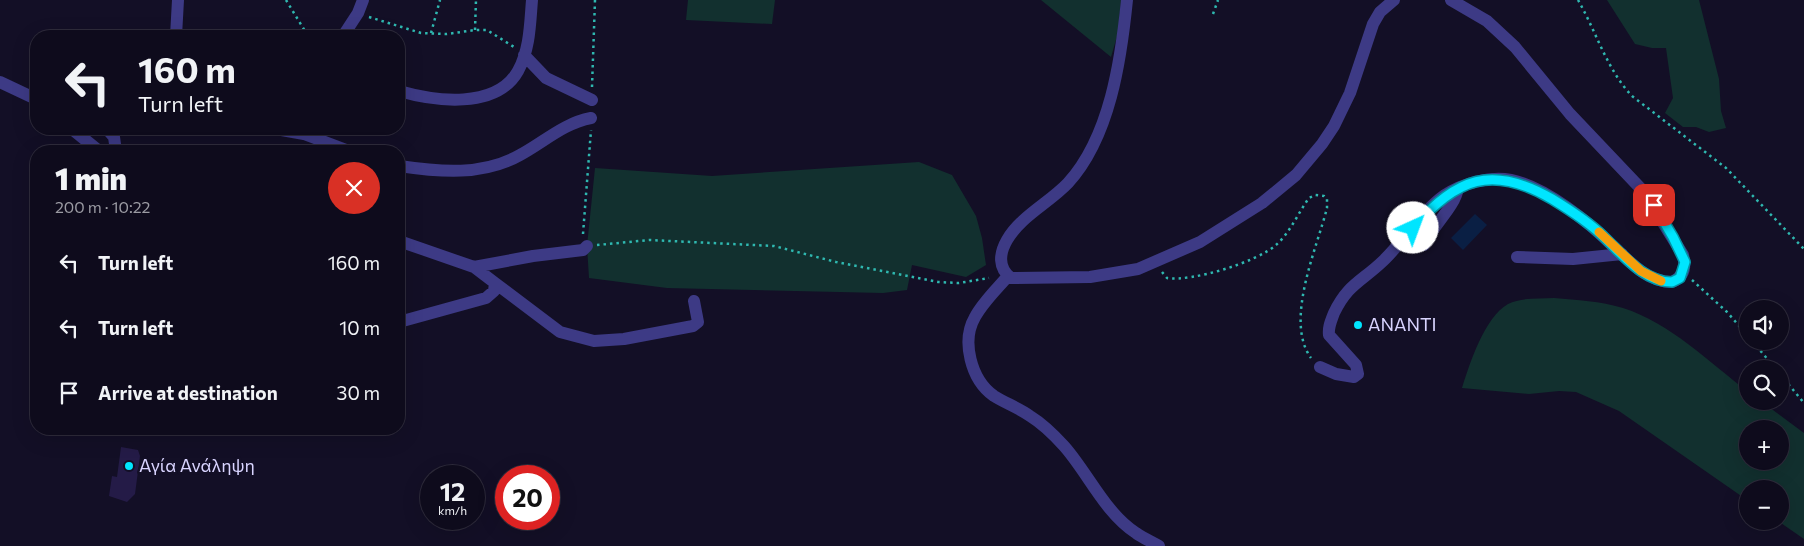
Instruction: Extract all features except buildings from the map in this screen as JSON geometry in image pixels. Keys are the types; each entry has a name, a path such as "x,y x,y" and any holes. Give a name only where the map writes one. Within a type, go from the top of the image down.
{"street":[{"path":"176,30 178,0"},
{"path":"347,30 358,13 363,0"},
{"path":"405,92 439,101 470,99 485,95 510,82 524,55 532,0"},
{"path":"1126,0 1118,69 1092,149 1069,182 1011,234 1001,253 1001,263 1007,274 1018,280 1106,275 1138,270 1200,242 1242,217 1279,189 1311,158 1343,111 1373,24 1380,12 1394,0"},
{"path":"1320,367 1345,376 1354,377 1358,374 1356,365 1329,335 1330,322 1343,296 1354,283 1394,250 1422,217 1445,196 1461,187 1489,179 1516,181 1576,214 1641,271 1657,279 1672,282 1680,278 1683,272 1685,262 1683,255 1644,192 1570,114 1502,33 1476,13 1451,0"},
{"path":"524,55 546,78 592,100"},
{"path":"0,82 30,96"},
{"path":"405,166 465,170 486,169 520,155 576,121 591,118"},
{"path":"79,135 92,145"},
{"path":"307,135 333,145"},
{"path":"1424,245 1438,220 1452,205 1461,187"},
{"path":"405,243 474,267 560,332 594,340 624,339 693,326 698,322 694,301"},
{"path":"474,267 585,248"},
{"path":"1517,256 1573,259 1622,254"},
{"path":"1007,274 972,323 969,350 978,379 992,395 1030,416 1047,429 1065,447 1119,517 1135,533 1160,546"},
{"path":"405,320 486,298 494,291 495,283"}],"path":[{"path":"286,0 304,30"},
{"path":"431,33 440,0"},
{"path":"475,30 476,0"},
{"path":"592,100 595,0"},
{"path":"1213,14 1218,0"},
{"path":"1578,0 1593,25 1619,83 1632,96 1726,168 1804,249"},
{"path":"358,13 420,33 447,34 487,30 501,37 524,55"},
{"path":"591,118 584,204 585,248 675,240 774,246 836,262 938,282 980,281 1007,274"},
{"path":"1158,261 1164,275 1171,279 1247,263 1265,254 1277,244 1309,198 1315,195 1324,196 1327,199 1328,208 1306,283 1300,325 1303,346 1314,362 1320,367"},
{"path":"1683,272 1727,312 1739,326"},
{"path":"1760,350 1768,360"},
{"path":"1789,385 1804,404"}],"green space":[{"path":"688,0 775,0 772,24 686,20"},
{"path":"1041,0 1121,0 1118,33 1111,57"},
{"path":"1607,0 1699,0 1719,79 1721,111 1726,128 1709,132 1696,127 1683,127 1665,113 1673,98 1666,48 1652,48 1635,44"},
{"path":"919,162 952,175 976,216 986,265 966,277 912,265 907,290 883,293 667,288 589,278 587,246 595,168 712,176"},
{"path":"1554,298 1588,301 1623,308 1657,323 1688,344 1739,385 1739,410 1773,410 1787,420 1739,420 1739,470 1789,470 1789,422 1804,433 1804,539 1789,529 1789,480 1739,480 1739,494 1619,411 1576,392 1559,391 1529,394 1462,388 1479,342 1492,320 1508,304 1519,300"}],"water":[{"path":"1475,214 1487,225 1463,250 1451,238"}],"slow traffic":[{"path":"1599,232 1641,271 1661,281"}],"place":[{"name":"ΑΝΑΝΤΙ","path":"1358,325"},
{"name":"Αγία Ανάληψη","path":"129,466"}],"route":[{"path":"1413,228 1445,196 1458,188 1489,179 1508,179 1531,188 1576,214 1647,275 1672,282 1680,278 1685,262 1683,255 1654,205"}]}
